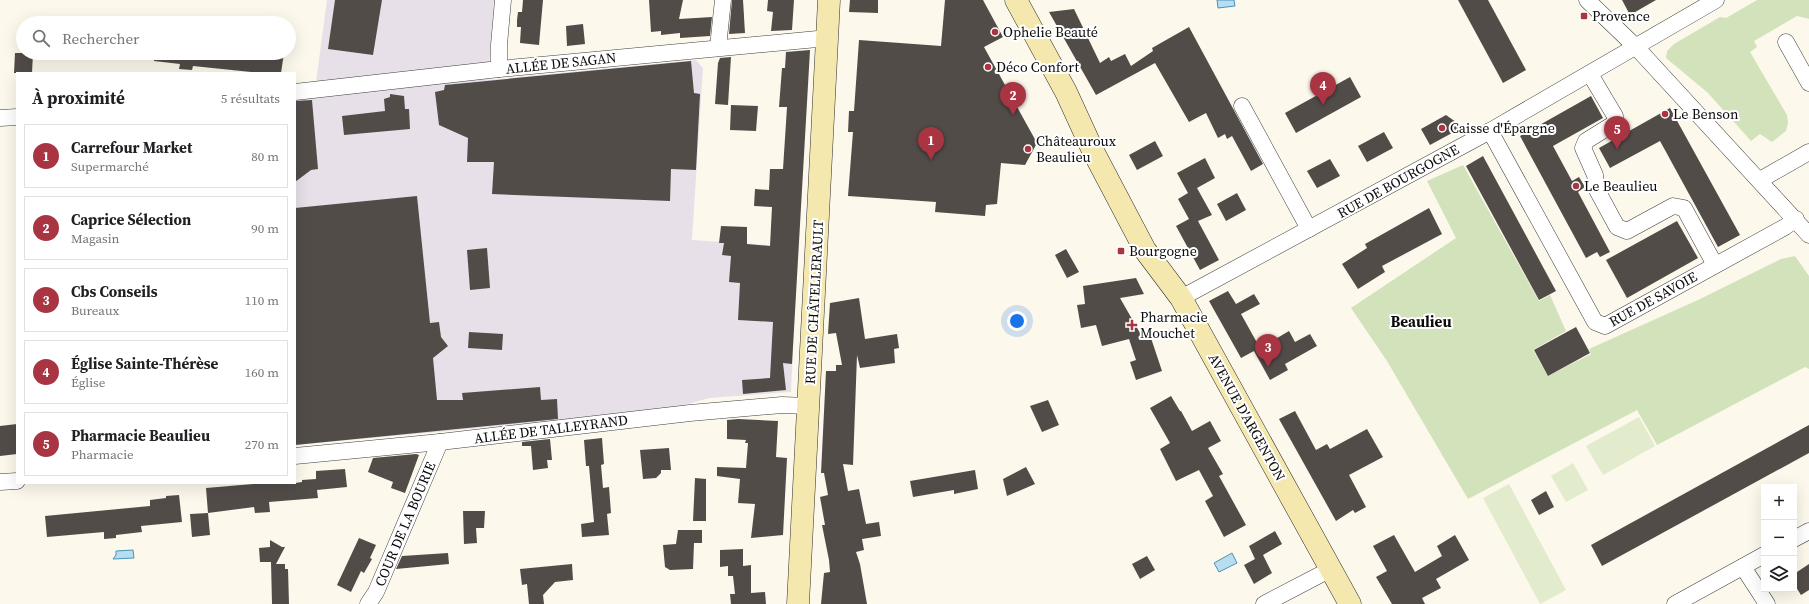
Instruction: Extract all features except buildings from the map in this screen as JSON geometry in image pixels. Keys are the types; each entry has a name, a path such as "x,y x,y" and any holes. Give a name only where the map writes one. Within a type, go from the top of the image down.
{"main road":[{"name":"RUE DE CHÂTELLERAULT","path":"798,604 814,284 820,199 829,0"},
{"name":"AVENUE D'ARGENTON","path":"1016,0 1066,92 1094,153 1145,250 1181,298 1350,604"}],"street":[{"path":"499,69 499,45 503,0"},
{"path":"718,47 723,0"},
{"path":"1587,0 1636,47 1796,219 1809,235"},
{"name":"RUE DE BOURGOGNE","path":"1181,298 1490,131 1716,0"},
{"name":"ALLÉE DE SAGAN","path":"296,92 499,69 718,47 828,38"},
{"path":"1786,42 1809,83"},
{"path":"1590,74 1615,116 1615,123 1586,141 1583,148 1595,175 1597,190 1618,227 1627,231 1673,206 1684,208 1715,265"},
{"path":"1242,106 1309,229"},
{"path":"0,118 16,117"},
{"name":"RUE DE SAVOIE","path":"1490,131 1595,322 1605,326 1785,227 1796,219"},
{"path":"1760,180 1809,152"},
{"name":"ALLÉE DE TALLEYRAND","path":"296,456 440,442 690,413 782,405 808,406"},
{"name":"COUR DE LA BOURIE","path":"368,604 376,592 440,442"},
{"path":"0,482 16,481"},
{"path":"1675,604 1762,556"},
{"path":"1743,567 1766,604"},
{"path":"1264,604 1331,569"}],"shaded area":[{"path":"327,0 494,0 488,80 696,60 703,68 692,240 798,247 791,392 709,398 664,411 296,445 296,96 316,82"}],"green space":[{"path":"1757,0 1809,0 1809,19 1797,16 1754,41 1757,47 1750,52 1787,115 1788,123 1786,131 1772,142 1760,134 1751,141 1708,93 1666,58 1667,51 1674,44 1720,17 1726,18"},
{"path":"1463,165 1539,301 1550,295 1566,331 1533,350 1548,376 1591,354 1589,349 1698,300 1781,259 1795,256 1809,276 1809,369 1805,367 1657,445 1637,410 1468,499 1387,361 1351,308 1456,238 1427,181"},
{"path":"1639,417 1655,446 1603,475 1586,446"},
{"path":"1573,463 1588,490 1566,502 1551,476"},
{"path":"1509,484 1566,590 1540,604 1483,498"}],"water":[{"path":"1217,0 1234,0 1235,6 1218,8"},
{"path":"133,550 134,558 113,559 116,555 116,551"},
{"path":"1232,553 1237,563 1219,572 1214,563"}],"place":[{"name":"Provence","path":"1584,16"},
{"name":"Ophelie Beauté","path":"995,32"},
{"name":"Déco Confort","path":"988,67"},
{"name":"Église Sainte-Thérèse","path":"1323,105"},
{"name":"Le Benson","path":"1665,114"},
{"name":"Caprice Sélection","path":"1013,115"},
{"name":"Caisse d'Épargne","path":"1442,128"},
{"name":"Châteauroux Beaulieu","path":"1028,149"},
{"name":"Pharmacie Beaulieu","path":"1617,149"},
{"name":"Carrefour Market","path":"931,160"},
{"name":"Le Beaulieu","path":"1576,186"},
{"name":"Bourgogne","path":"1121,251"},
{"name":"Pharmacie Mouchet","path":"1132,325"},
{"name":"Cbs Conseils","path":"1268,367"}],"district":[{"name":"Beaulieu","path":"1421,321"}]}
